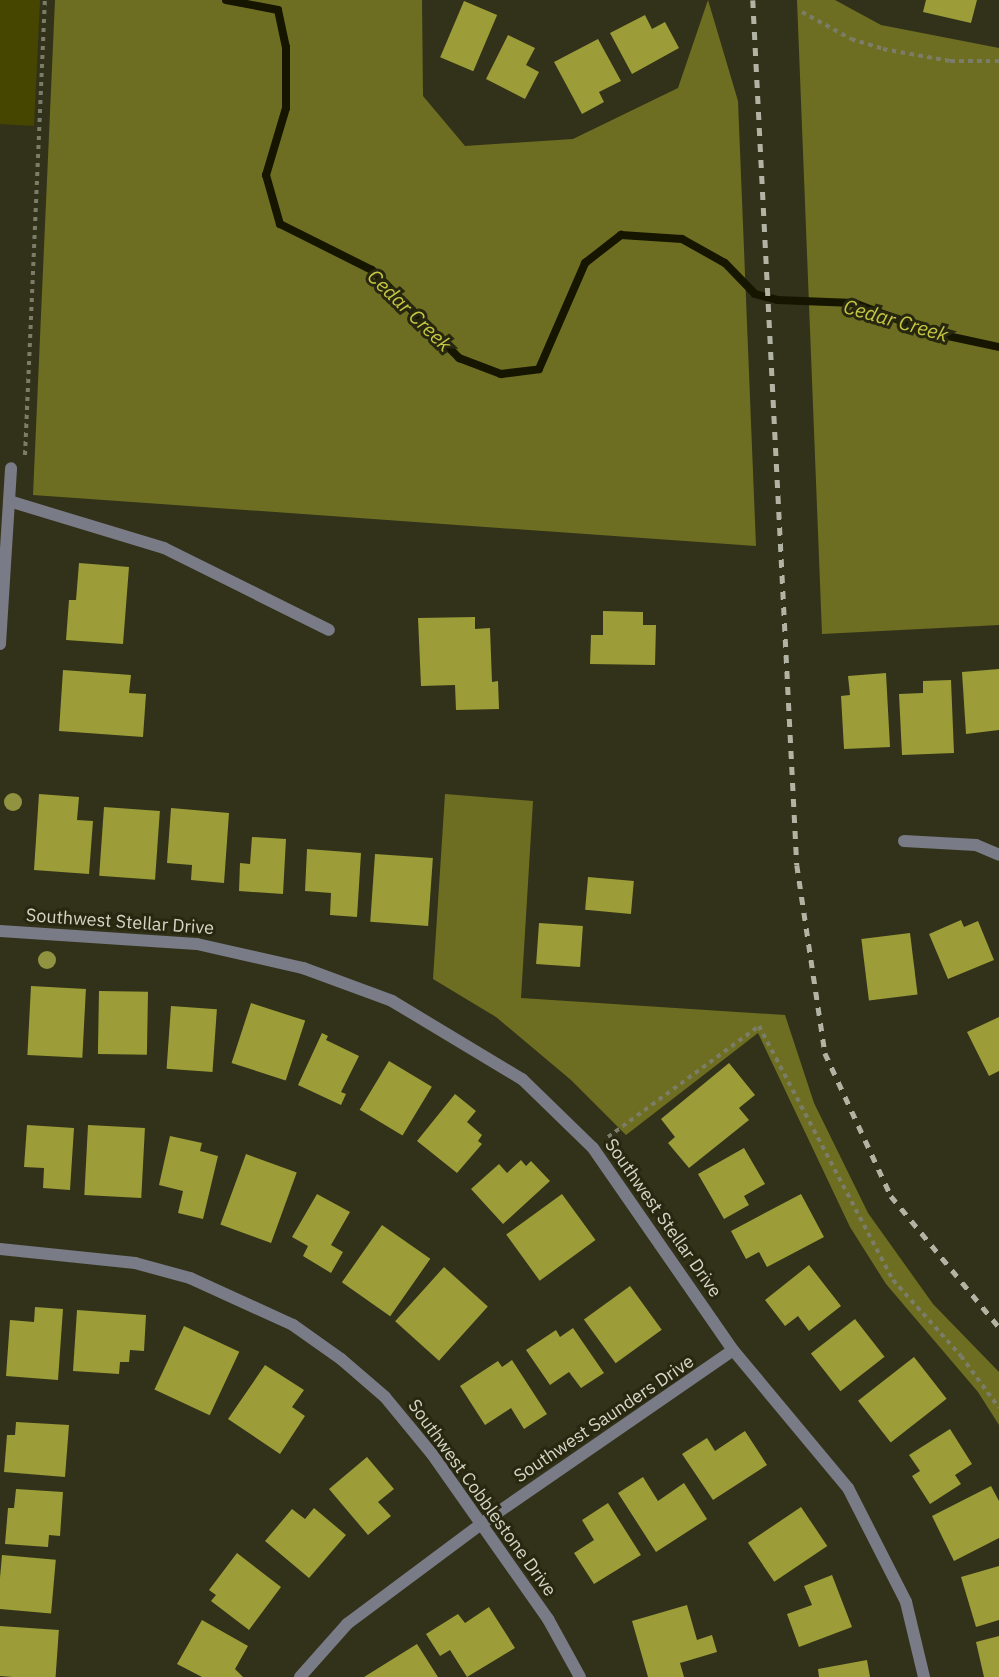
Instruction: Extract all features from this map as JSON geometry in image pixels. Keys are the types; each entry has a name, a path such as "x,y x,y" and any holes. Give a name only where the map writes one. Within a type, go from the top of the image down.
{"street":[{"path":"0,644 11,468"},
{"path":"9,501 164,548 329,630"},
{"path":"904,841 976,845 999,855"},
{"name":"Southwest Stellar Drive","path":"0,931 207,945 356,986 392,1001 491,1058 522,1079 593,1148 733,1350 848,1488 868,1521 906,1602 924,1677"},
{"name":"Southwest Cobblestone Drive","path":"0,1249 135,1263 226,1291 293,1325 385,1397 482,1524 548,1619 580,1677"},
{"name":"Southwest Saunders Drive","path":"300,1677 347,1624 482,1524 733,1350"}],"path":[{"path":"11,468 25,460 45,0"},
{"path":"802,12 851,39 883,49 950,60 999,61"},
{"path":"593,1148 759,1026 893,1280 961,1356 999,1408"}],"shaded area":[{"path":"0,0 40,0 34,126 0,124"},
{"path":"55,0 422,0 423,96 465,146 573,139 678,88 708,0 738,101 756,546 33,495"},
{"path":"797,0 835,0 881,25 999,48 999,625 822,634"},
{"path":"445,794 533,801 521,998 785,1015 814,1103 868,1213 933,1304 999,1372 999,1425 978,1392 886,1284 850,1227 758,1033 626,1135 571,1080 496,1017 433,979"}],"building":[{"path":"926,0 977,0 971,23 923,12"},
{"path":"464,1 497,15 473,71 440,57"},
{"path":"645,15 652,29 665,22 679,48 632,74 610,33"},
{"path":"508,35 535,48 526,65 539,72 525,99 486,79"},
{"path":"598,39 621,81 599,92 604,102 582,114 554,62"},
{"path":"79,563 129,567 123,644 66,640 69,600 76,600"},
{"path":"603,611 643,612 643,625 656,625 655,665 590,664 591,635 603,635"},
{"path":"475,617 475,629 490,628 492,682 498,681 499,709 456,710 455,685 421,686 418,618"},
{"path":"999,669 999,730 966,734 962,672"},
{"path":"63,670 131,675 129,693 146,694 143,737 59,731"},
{"path":"886,673 890,747 844,749 841,696 850,695 848,676"},
{"path":"951,680 954,753 902,755 899,694 923,693 923,681"},
{"path":"39,794 79,797 77,820 93,821 89,874 34,870"},
{"path":"104,807 160,811 155,880 99,876"},
{"path":"171,808 229,813 224,883 191,880 192,865 167,863"},
{"path":"252,837 286,839 283,894 239,891 240,863 250,864"},
{"path":"307,849 361,853 357,917 330,915 331,893 305,891"},
{"path":"375,854 433,858 428,926 370,922"},
{"path":"588,877 634,881 631,914 585,910"},
{"path":"961,920 964,927 978,921 994,960 948,979 929,934"},
{"path":"539,923 583,926 580,967 536,964"},
{"path":"910,933 918,995 869,1001 861,939"},
{"path":"31,986 86,989 82,1058 27,1055"},
{"path":"99,991 148,992 147,1055 98,1054"},
{"path":"251,1003 305,1021 286,1081 232,1063"},
{"path":"171,1006 217,1009 212,1072 167,1069"},
{"path":"999,1017 999,1071 989,1076 967,1032"},
{"path":"322,1033 328,1036 326,1040 359,1056 341,1092 346,1094 341,1105 298,1085"},
{"path":"389,1061 432,1087 403,1136 360,1110"},
{"path":"729,1063 755,1095 739,1108 749,1120 689,1168 668,1143 675,1137 661,1119"},
{"path":"455,1094 476,1111 467,1122 482,1135 478,1141 482,1144 457,1173 417,1141"},
{"path":"27,1125 74,1128 70,1190 43,1188 44,1168 24,1167"},
{"path":"88,1125 145,1128 141,1198 84,1195"},
{"path":"170,1136 202,1143 200,1151 218,1156 203,1219 178,1213 183,1191 159,1185"},
{"path":"744,1148 765,1184 744,1196 749,1205 724,1219 698,1174"},
{"path":"246,1154 297,1172 271,1243 220,1224"},
{"path":"521,1160 526,1166 531,1161 550,1181 503,1224 471,1189 499,1164 507,1173"},
{"path":"317,1194 350,1212 331,1245 343,1252 331,1273 303,1256 308,1246 292,1237"},
{"path":"562,1194 596,1240 540,1281 506,1235"},
{"path":"801,1194 824,1237 767,1267 759,1252 746,1259 731,1231"},
{"path":"382,1225 430,1259 390,1316 342,1282"},
{"path":"809,1265 841,1306 809,1331 798,1316 785,1326 765,1300"},
{"path":"444,1267 488,1306 439,1361 395,1321"},
{"path":"630,1286 662,1330 616,1363 584,1320"},
{"path":"35,1307 63,1309 58,1380 6,1376 10,1320 34,1322"},
{"path":"77,1310 146,1315 144,1351 130,1350 129,1362 120,1362 119,1374 73,1371"},
{"path":"855,1319 885,1357 840,1391 811,1353"},
{"path":"184,1326 239,1352 210,1415 154,1389"},
{"path":"573,1328 604,1373 581,1388 569,1372 550,1385 526,1350 556,1330 560,1337"},
{"path":"914,1357 947,1399 891,1442 858,1401"},
{"path":"512,1360 547,1414 524,1429 511,1408 485,1425 460,1386 498,1361 502,1367"},
{"path":"265,1365 304,1390 292,1407 305,1416 280,1454 228,1419"},
{"path":"16,1422 69,1425 65,1477 4,1472 7,1435 15,1435"},
{"path":"950,1429 972,1464 955,1475 961,1484 930,1504 912,1476 920,1471 909,1455"},
{"path":"745,1431 767,1465 713,1500 682,1454 707,1438 715,1451"},
{"path":"367,1457 394,1489 378,1502 391,1516 368,1535 329,1489"},
{"path":"643,1477 658,1501 684,1483 707,1519 656,1552 618,1493"},
{"path":"991,1486 999,1501 999,1538 954,1561 932,1516"},
{"path":"16,1489 63,1492 60,1536 49,1535 48,1547 5,1544 8,1508 14,1508"},
{"path":"608,1503 641,1555 594,1584 574,1553 594,1540 582,1520"},
{"path":"801,1507 827,1546 774,1582 748,1543"},
{"path":"314,1508 346,1535 309,1578 265,1541 292,1509 305,1519"},
{"path":"237,1553 281,1587 249,1630 211,1601 216,1595 209,1590"},
{"path":"2,1555 56,1560 51,1614 0,1609"},
{"path":"999,1566 999,1620 976,1627 961,1577"},
{"path":"832,1575 852,1627 799,1647 787,1614 812,1605 804,1586"},
{"path":"687,1605 697,1640 712,1635 717,1652 680,1663 684,1677 648,1677 632,1621"},
{"path":"489,1607 515,1648 467,1677 450,1650 440,1656 426,1634 458,1614 465,1623"},
{"path":"202,1620 248,1646 235,1669 243,1677 202,1677 177,1664"},
{"path":"0,1626 59,1630 56,1677 0,1676"},
{"path":"999,1636 999,1677 984,1677 976,1642"},
{"path":"417,1644 438,1677 364,1677"},
{"path":"867,1660 870,1677 819,1677 818,1669"}],"waterway":[{"name":"Cedar Creek","path":"226,0 278,10 286,47 286,108 266,175 280,224 372,270 459,358 501,374 539,369 585,263 621,235 682,239 725,263 755,294 777,300 854,303 934,333 999,347"}],"railway":[{"path":"753,0 797,865 825,1053 891,1196 999,1327"}]}
